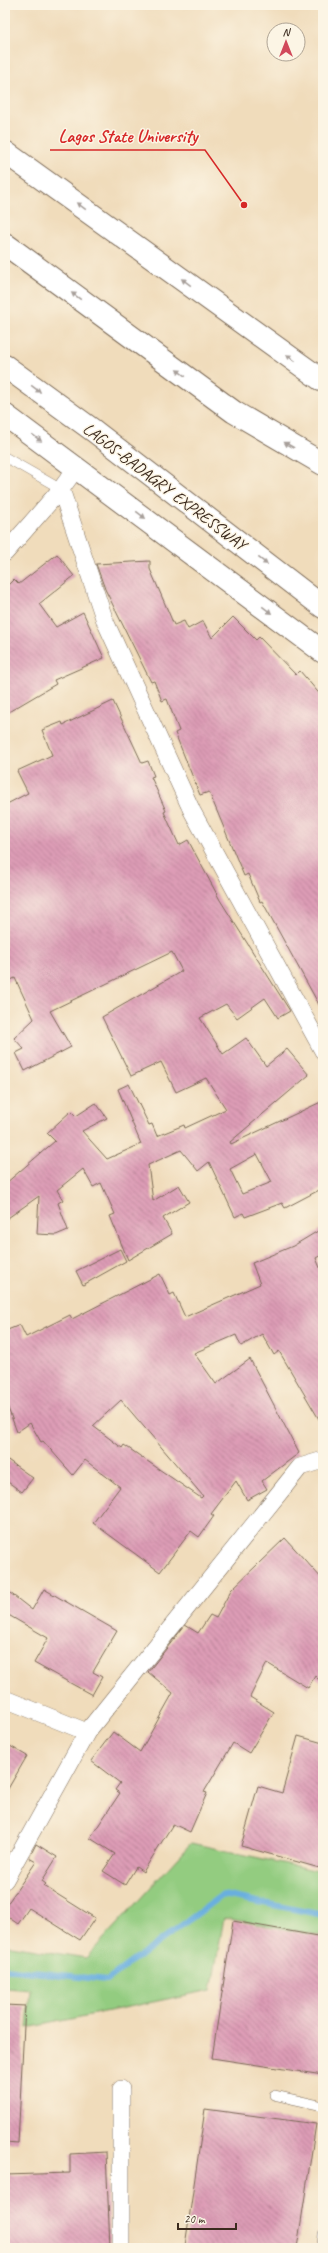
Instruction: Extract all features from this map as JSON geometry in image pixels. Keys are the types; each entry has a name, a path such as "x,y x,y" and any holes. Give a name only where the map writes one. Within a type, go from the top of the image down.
{"main road":[{"path":"5,152 323,381"},
{"path":"5,244 234,412 323,464"},
{"name":"LAGOS-BADAGRY EXPRESSWAY","path":"5,366 94,431 323,607"},
{"path":"5,415 77,467 323,652"}],"street":[{"path":"5,553 61,489 77,467"},
{"path":"61,489 105,621 192,811 323,1051"},
{"path":"5,1880 87,1732 300,1467 323,1460"},
{"path":"5,1699 87,1732"},
{"path":"121,2089 121,2248"}],"lane":[{"path":"5,457 61,489"},
{"path":"274,2095 323,2106"},
{"path":"322,2248 323,2234"}],"green space":[{"path":"191,1843 323,1872 323,1936 224,1918 211,1990 27,2028 30,1990 5,1988 5,1945 86,1958"}],"building":[{"path":"57,554 74,576 39,604 56,627 83,612 104,658 54,680 56,684 5,714 5,588 14,579 19,584"},
{"path":"150,561 150,569 174,625 184,621 188,629 203,621 212,638 233,617 256,640 259,637 296,675 300,671 323,698 323,1012 262,901 260,902 248,874 244,876 209,792 200,795 175,733 179,731 167,699 162,701 154,681 151,682 105,589 96,564"},
{"path":"113,701 142,763 148,761 154,776 151,777 166,811 164,812 179,845 188,840 220,900 290,1011 278,1018 265,998 237,1018 226,1004 200,1018 223,1054 246,1038 266,1066 287,1049 309,1075 230,1142 231,1144 323,1101 323,1188 285,1208 282,1203 245,1217 243,1213 235,1217 209,1162 198,1171 181,1150 148,1165 153,1201 179,1185 189,1202 163,1218 172,1234 128,1260 110,1216 115,1214 101,1183 93,1187 83,1169 57,1190 63,1200 58,1203 68,1230 56,1235 37,1234 39,1196 5,1220 5,1184 55,1141 47,1133 71,1111 76,1116 96,1103 107,1118 82,1131 107,1159 141,1144 118,1089 129,1084 149,1125 152,1124 157,1136 184,1125 185,1128 226,1109 206,1078 176,1092 161,1062 131,1076 102,1017 182,971 172,952 50,1011 71,1047 25,1071 16,1053 24,1049 14,1038 34,1019 15,978 5,983 5,805 28,793 17,771 52,755 42,730 62,722 63,725","holes":["257,1154 272,1182 242,1194 230,1169"]},
{"path":"323,1228 323,1254 316,1258 323,1275 323,1426 279,1351 274,1355 262,1334 241,1346 236,1335 194,1353 216,1384 250,1359 299,1453 262,1481 267,1489 247,1500 236,1481 211,1514 214,1516 199,1537 191,1531 160,1572 93,1523 120,1487 85,1460 73,1475 43,1441 41,1442 30,1423 17,1432 5,1400 5,1331 20,1325 26,1337 70,1315 72,1319 160,1274 170,1295 174,1293 185,1317 260,1284 252,1263 293,1246","holes":["121,1400 203,1496 201,1498 124,1445 122,1448 93,1426"]},
{"path":"120,1249 126,1261 83,1285 76,1271"},
{"path":"5,1458 33,1478 22,1492 5,1480"},
{"path":"285,1538 323,1580 323,1684 315,1676 308,1688 267,1663 250,1697 274,1712 249,1753 233,1743 204,1792 207,1793 190,1832 173,1824 143,1872 136,1867 125,1885 103,1871 115,1854 90,1838 120,1793 115,1790 120,1783 91,1761 113,1732 140,1752 173,1693 148,1672 185,1625 198,1633 210,1615 216,1618 231,1590"},
{"path":"5,1589 32,1610 44,1589 117,1631 93,1672 102,1677 92,1695 34,1663 48,1638 5,1613"},
{"path":"298,1736 323,1743 323,1869 241,1846 258,1786 282,1793"},
{"path":"5,1743 27,1756 5,1794"},
{"path":"36,1844 57,1857 42,1881 46,1884 44,1886 95,1918 80,1940 29,1908 18,1924 5,1915 5,1907 36,1862 29,1858"},
{"path":"233,1921 323,1937 323,2075 212,2058"},
{"path":"5,2005 25,2006 18,2143 5,2142"},
{"path":"205,2109 316,2124 297,2248 200,2248 185,2246"},
{"path":"106,2152 110,2248 5,2248 5,2175 70,2173 70,2154"}],"waterway":[{"path":"5,1969 107,1980 223,1895 323,1915"}],"place":[{"name":"Lagos State University","path":"244,205"}]}
